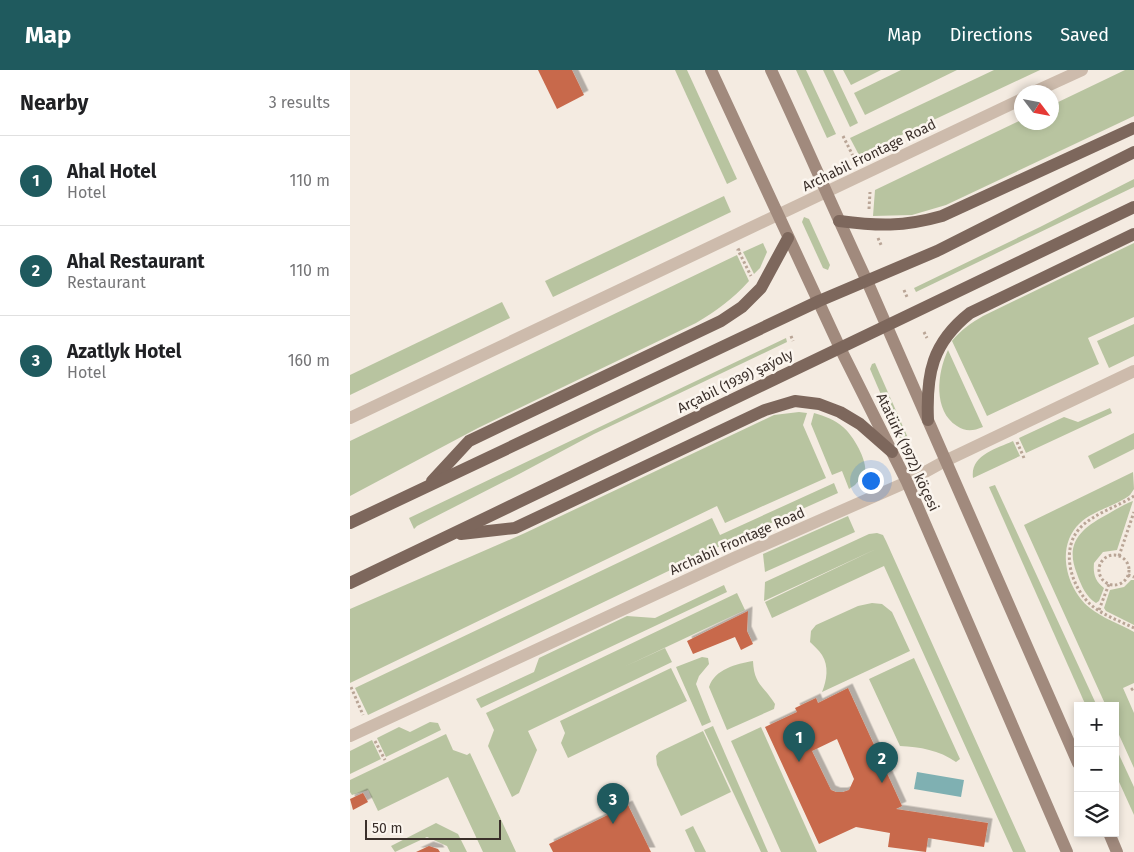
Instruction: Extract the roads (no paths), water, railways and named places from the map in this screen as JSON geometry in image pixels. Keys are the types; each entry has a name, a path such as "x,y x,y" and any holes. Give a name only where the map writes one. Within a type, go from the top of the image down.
{"main road":[{"name":"Atatürk (1972) köçesi","path":"711,70 840,348 907,482 1068,852"},
{"name":"Atatürk (1972) köçesi","path":"772,70 867,281 1074,754"},
{"path":"839,221 888,226 922,222 942,216 1134,128"},
{"path":"350,524 819,302 937,251 1134,152"},
{"name":"Arçabil (1939) şaýoly","path":"350,584 1134,207"},
{"path":"928,420 927,400 933,363 941,343 958,323 970,313 1134,234"},
{"path":"427,487 469,441 720,321 742,307 761,288 788,238"},
{"path":"451,535 515,528 765,410 795,402 819,404 840,412 860,424 892,452"},
{"path":"1111,837 1117,852"}],"street":[{"path":"1049,85 1082,70"},
{"name":"Archabil Frontage Road","path":"350,418 1014,102"},
{"name":"Archabil Frontage Road","path":"350,736 707,571 907,482 945,461 1134,371"}],"water":[{"path":"917,772 964,780 961,797 914,789"}],"place":[{"name":"Ahal Hotel","path":"799,762"},
{"name":"Ahal Restaurant","path":"882,783"},
{"name":"Azatlyk Hotel","path":"613,824"}]}
